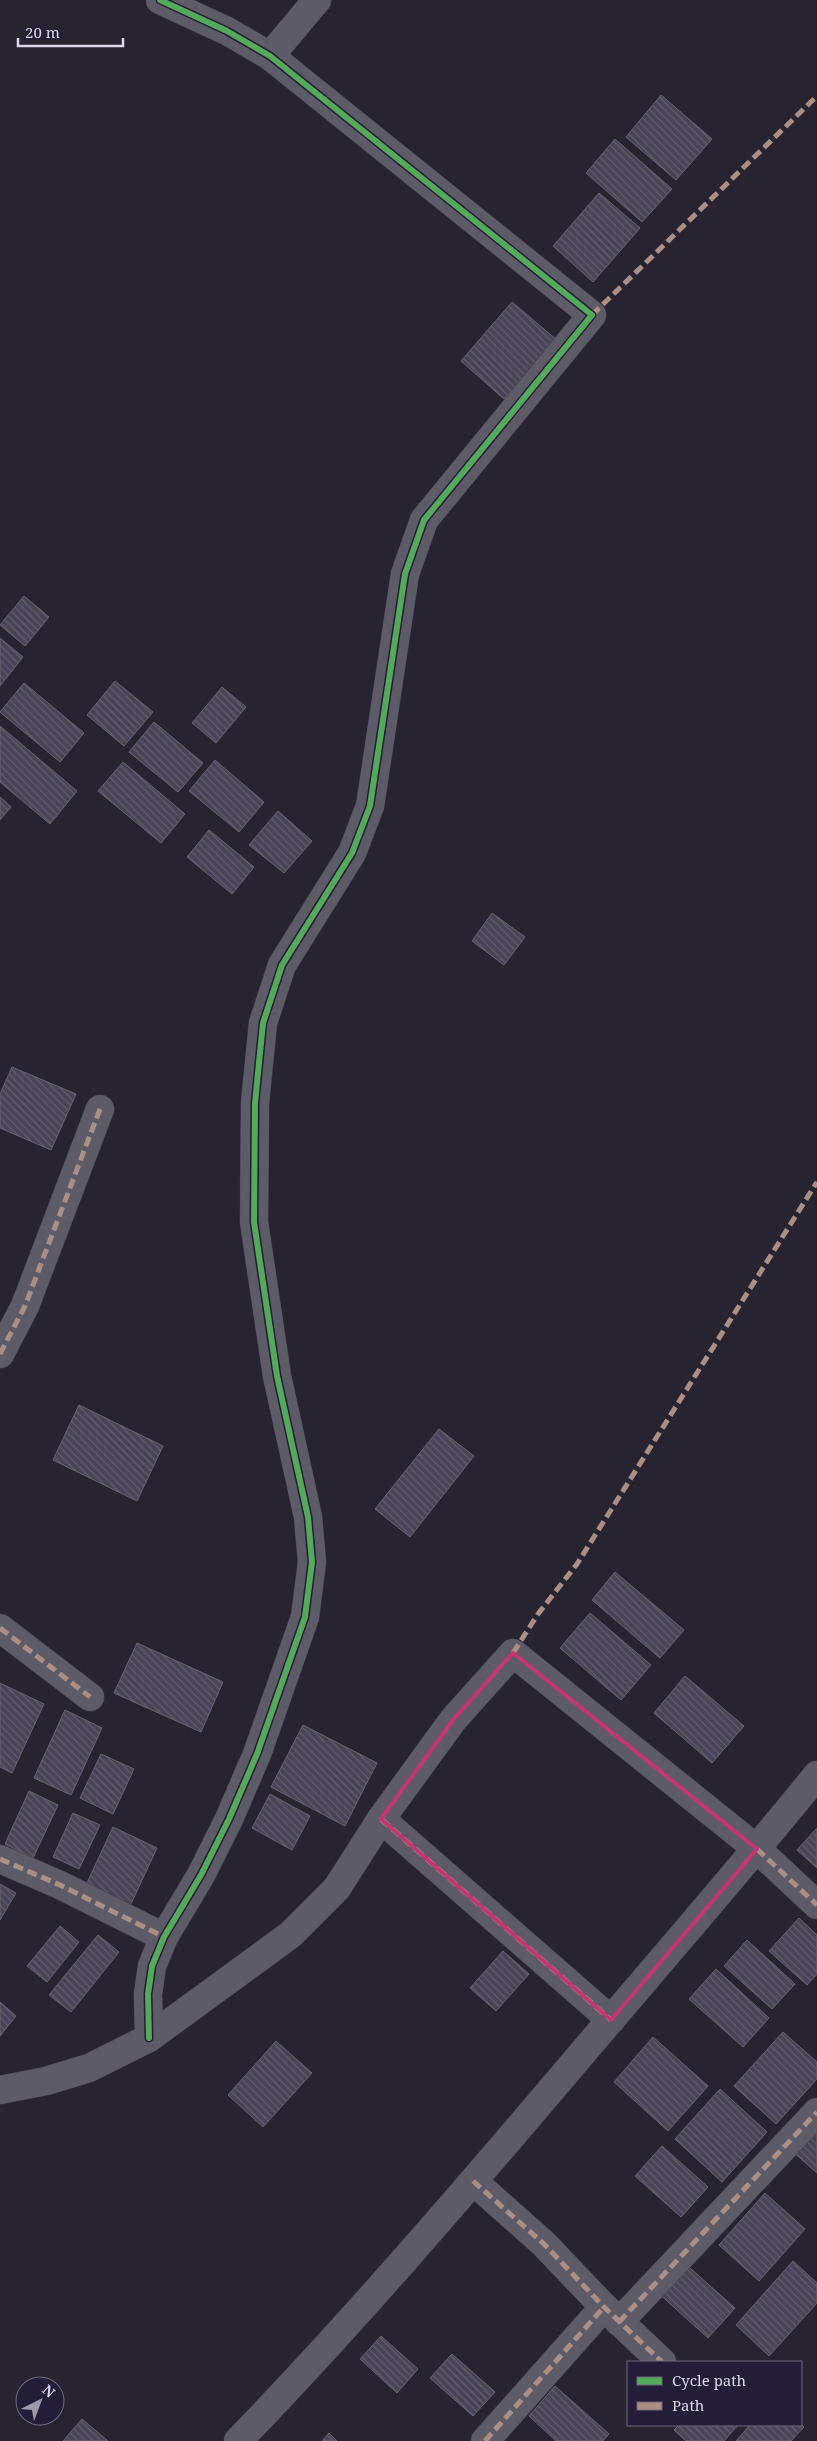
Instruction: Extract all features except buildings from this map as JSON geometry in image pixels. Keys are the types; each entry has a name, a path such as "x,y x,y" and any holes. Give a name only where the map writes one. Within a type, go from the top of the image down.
{"street":[{"path":"149,2038 148,1994 152,1966 164,1937 201,1875 229,1819 257,1754 305,1617 312,1562 308,1517 277,1376 254,1222 254,1103 263,1023 282,965 352,853 370,806 405,574 424,520 592,315 270,56 227,31 160,0"},
{"path":"270,56 317,0"},
{"path":"0,1354 25,1306 100,1109"},
{"path":"0,1628 90,1696"},
{"path":"0,2090 46,2081 89,2068 149,2038 290,1935 336,1888 381,1819 453,1720 513,1653 757,1849 817,1905"},
{"path":"238,2441 284,2394 473,2181 757,1849 817,1775"},
{"path":"381,1819 611,2020"},
{"path":"0,1859 60,1885 164,1937"},
{"path":"485,2441 817,2112"},
{"path":"473,2181 544,2244 661,2361"}],"highlighted area":[{"path":"513,1653 757,1849 611,2020 381,1819 453,1720"}],"marked path":[{"path":"592,315 817,96"},
{"path":"0,1354 25,1306 100,1109"},
{"path":"513,1653 538,1614 577,1564 817,1182"},
{"path":"0,1628 90,1697"},
{"path":"381,1819 611,2020"},
{"path":"757,1849 817,1905"},
{"path":"0,1859 60,1885 164,1937"},
{"path":"619,2322 817,2112"},
{"path":"473,2181 544,2244 604,2307 661,2361"},
{"path":"485,2441 604,2307"}],"cycle path":[{"path":"149,2038 148,1994 152,1966 164,1937 201,1875 229,1819 257,1754 305,1617 312,1562 308,1517 277,1376 254,1222 255,1103 263,1023 282,965 352,853 370,806 405,574 424,520 592,315 270,56 227,31 160,0"}]}
